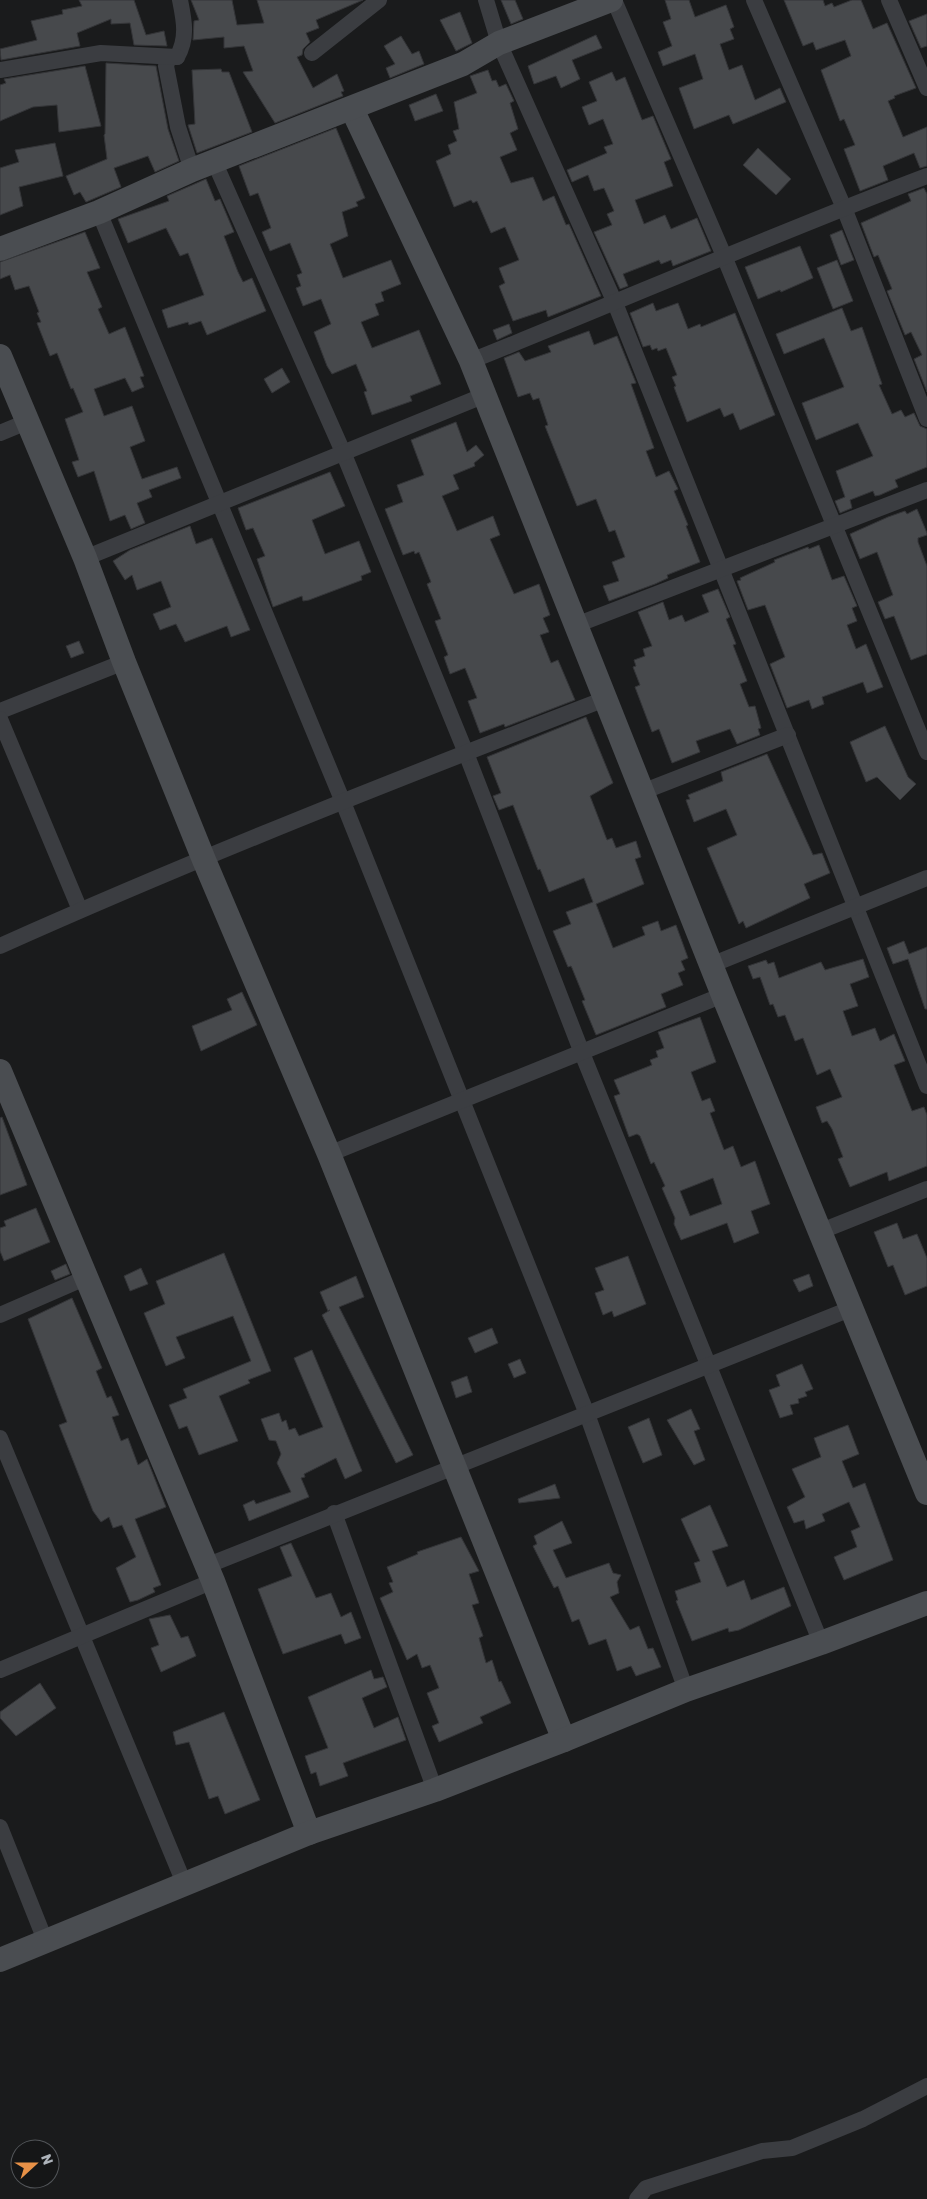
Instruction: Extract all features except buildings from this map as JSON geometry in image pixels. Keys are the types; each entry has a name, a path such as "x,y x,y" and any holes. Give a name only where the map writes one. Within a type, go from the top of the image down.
{"street":[{"path":"177,57 185,41 180,0"},
{"path":"312,53 379,0"},
{"path":"486,0 499,43 615,303 927,1086"},
{"path":"0,249 99,212 214,161 352,109 463,64 499,43 612,0 724,256 927,752"},
{"path":"754,0 844,208 927,420"},
{"path":"889,0 927,88"},
{"path":"0,70 101,53 177,57"},
{"path":"177,57 169,57 166,66 178,127 192,170"},
{"path":"352,109 471,361 723,995 850,1309 927,1493"},
{"path":"214,161 343,452 466,753 582,1053 821,1643"},
{"path":"471,361 615,303 724,256 927,176"},
{"path":"99,212 343,802 587,1414 686,1690"},
{"path":"0,356 29,421 85,558 124,662 204,860 329,1154 564,1740"},
{"path":"85,558 219,502 485,396"},
{"path":"0,433 29,421"},
{"path":"576,625 927,490"},
{"path":"0,711 124,662"},
{"path":"0,946 80,910 343,802 605,699"},
{"path":"0,719 80,910"},
{"path":"642,792 788,735"},
{"path":"711,965 927,878"},
{"path":"329,1154 723,995"},
{"path":"0,1071 210,1574 309,1833"},
{"path":"819,1232 927,1189"},
{"path":"0,1315 85,1278"},
{"path":"0,1670 81,1636 334,1513 710,1366 850,1309"},
{"path":"0,1438 184,1883"},
{"path":"334,1513 435,1790"},
{"path":"0,1960 309,1833 435,1790 686,1690 821,1643 927,1603"},
{"path":"0,1827 46,1940"},
{"path":"637,2199 646,2188 762,2151 792,2148 825,2136 927,2086"}]}
